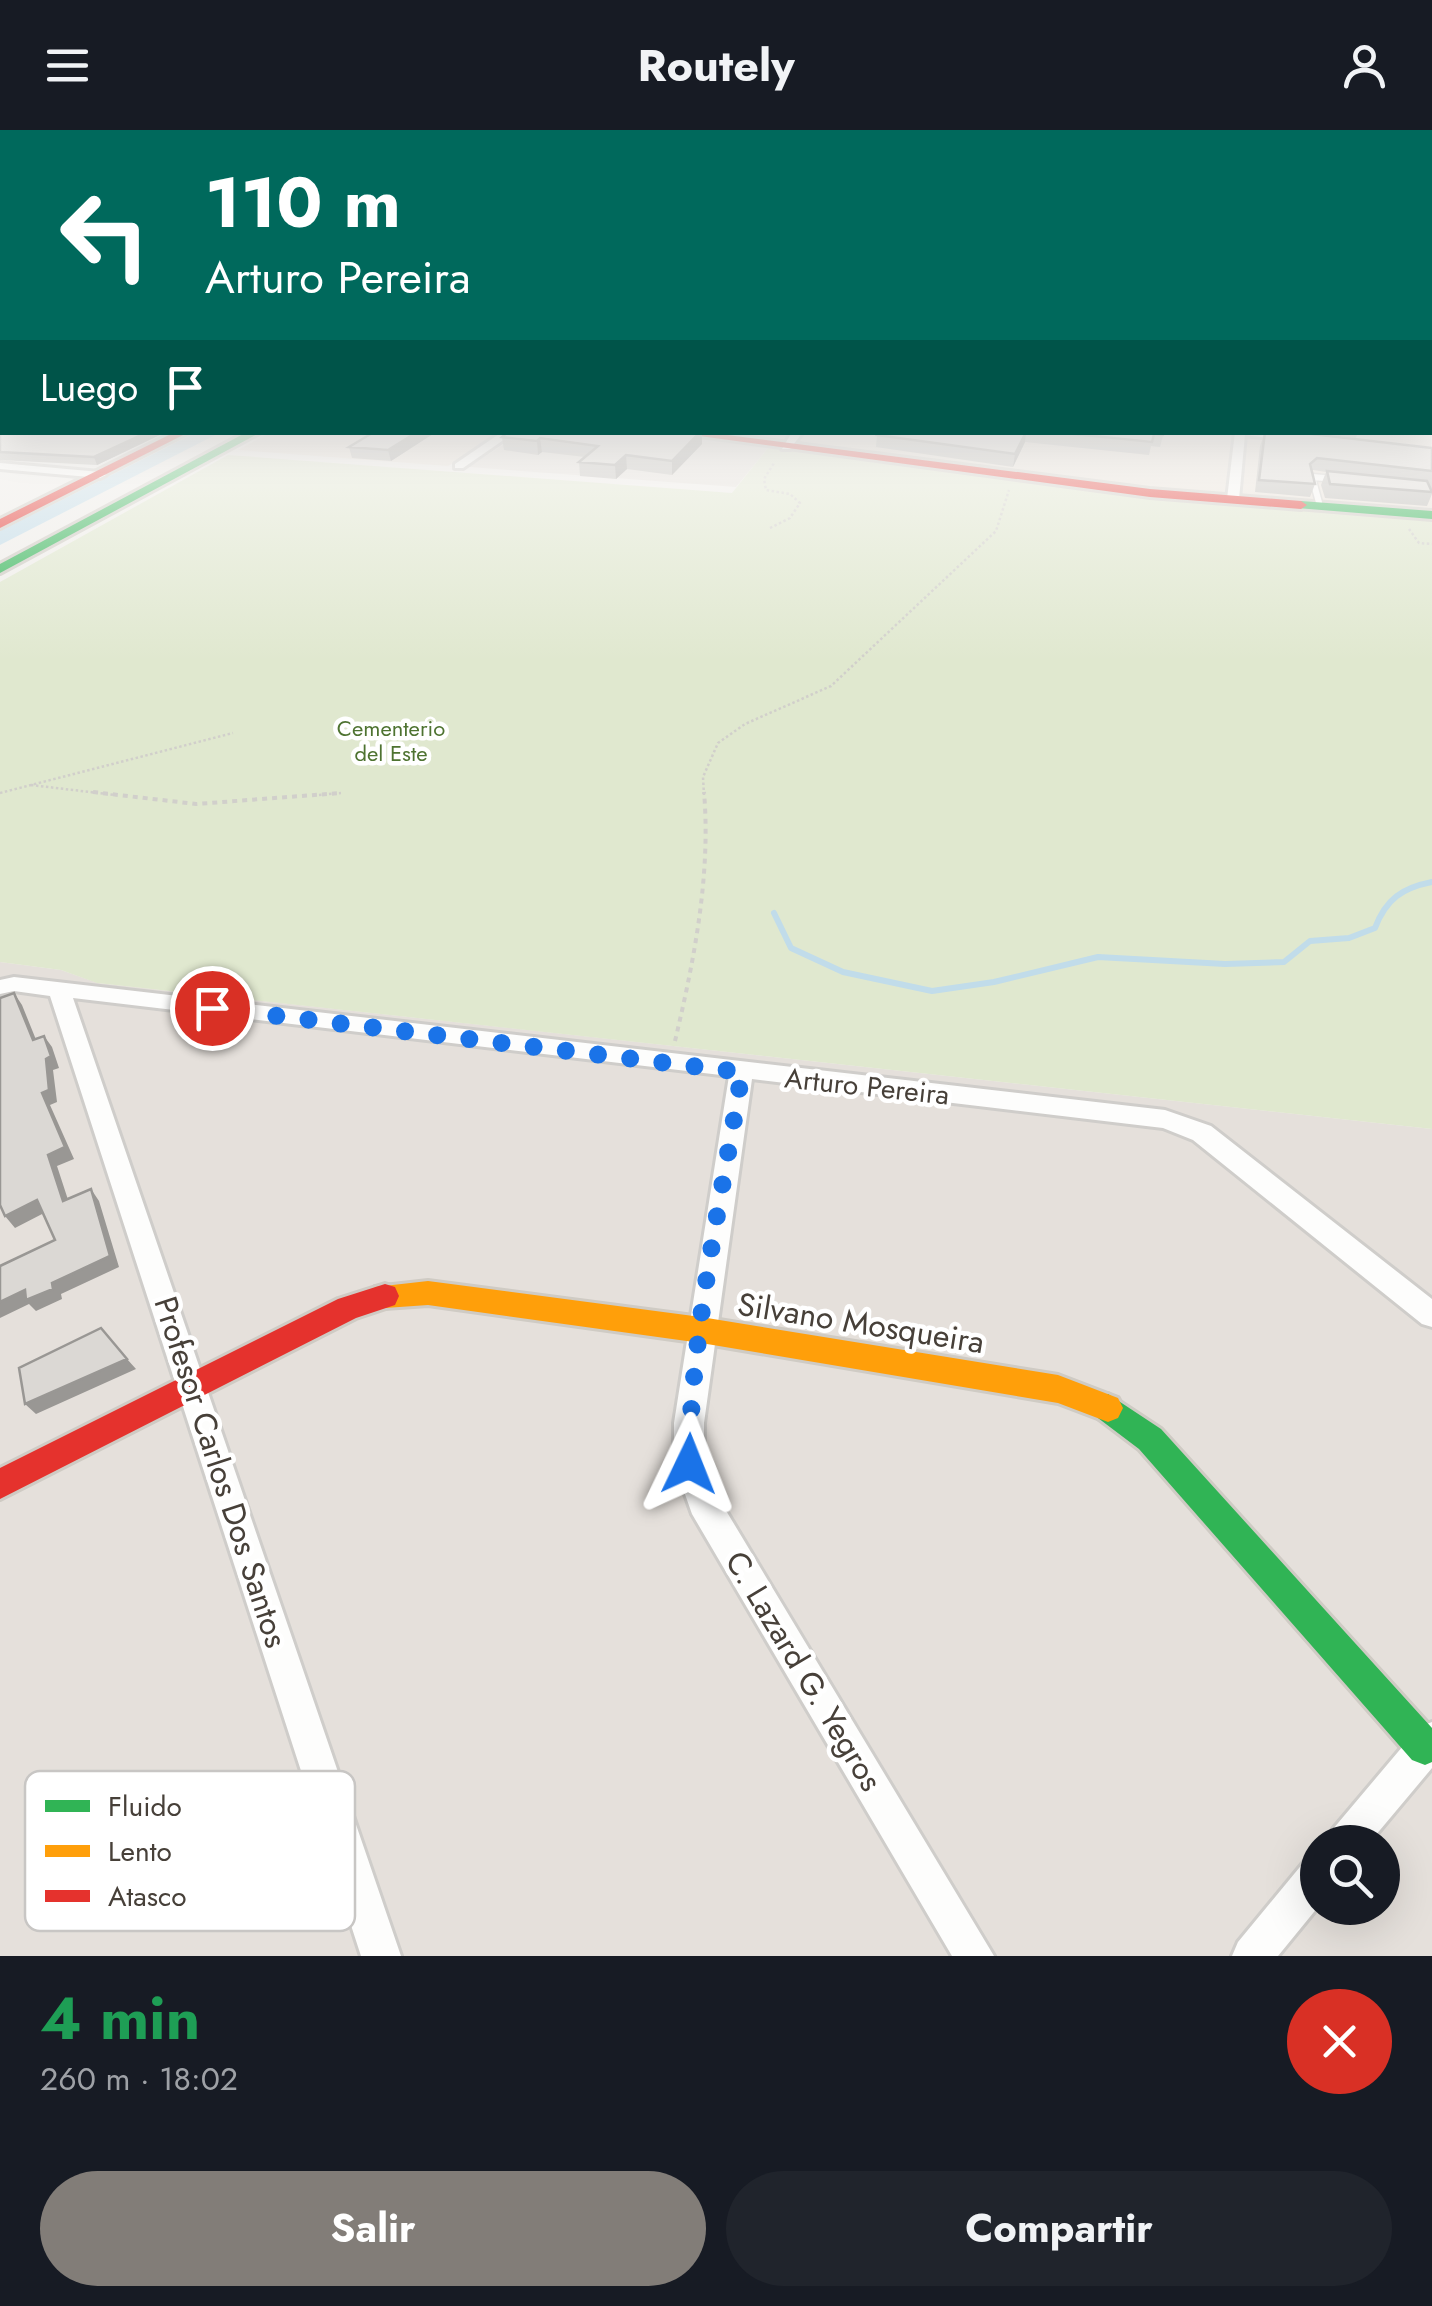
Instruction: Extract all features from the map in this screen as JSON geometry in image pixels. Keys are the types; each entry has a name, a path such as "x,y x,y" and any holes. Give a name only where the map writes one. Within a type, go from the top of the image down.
{"main road":[{"path":"0,524 67,491"},
{"path":"75,525 134,491"},
{"path":"3,562 141,491"},
{"path":"1136,491 1432,514"},
{"name":"Silvano Mosqueira","path":"0,1484 348,1308 394,1294 428,1293 701,1330 1058,1388 1104,1405 1150,1439 1428,1743"}],"street":[{"path":"1233,500 1234,491"},
{"name":"Arturo Pereira","path":"0,987 14,984 59,989 1165,1119 1202,1133 1432,1315"},
{"name":"Profesor Carlos Dos Santos","path":"59,989 319,1771"},
{"name":"C. Lazard G. Yegros","path":"742,1072 701,1330 689,1464 704,1503 974,1956"},
{"path":"1360,1825 1428,1743"},
{"name":"Profesor Carlos Dos Santos","path":"355,1880 380,1956"},
{"path":"1252,1956 1300,1898"}],"lane":[{"path":"1316,491 1320,506"}],"path":[{"path":"770,528 790,518 800,502 790,494 773,491"},
{"path":"670,1063 693,962 707,828 703,777 718,743 744,724 831,686 996,531 1008,491"},
{"path":"1401,517 1419,542 1432,544"},
{"path":"0,793 233,733"},
{"path":"31,785 196,804 341,793"}],"shaded area":[{"path":"1187,491 1432,491 1432,508"},
{"path":"0,962 61,970 98,983 1432,1129 1432,1956 0,1956"}],"green space":[{"name":"Cementerio del Este","path":"163,491 1100,491 1432,520 1432,1129 97,983 61,970 0,962 0,582"}],"water":[{"path":"79,491 105,491 0,545 0,531"}],"building":[{"path":"14,993 33,1040 44,1036 51,1056 46,1059 49,1090 42,1093 65,1147 48,1155 63,1201 91,1189 110,1256 52,1283 53,1289 26,1300 25,1290 0,1302 0,1266 55,1240 37,1200 5,1216 0,1205 0,998"},
{"path":"101,1328 127,1359 25,1404 19,1368"}],"waterway":[{"path":"774,913 791,948 843,972 932,991 994,982 1098,957 1225,964 1284,962 1310,941 1349,938 1375,928 1396,896 1432,882"}],"traffic: fast":[{"path":"0,569 145,491"},
{"path":"1301,505 1432,515"},
{"path":"1108,1408 1150,1439 1425,1747"}],"traffic: slow":[{"path":"385,1296 428,1293 701,1330 1058,1389 1108,1408"}],"traffic: jam":[{"path":"0,524 66,491"},
{"path":"1136,491 1301,505"},
{"path":"0,1484 348,1308 385,1296"}],"route":[{"path":"212,1008 742,1072 701,1330 689,1464"}]}
